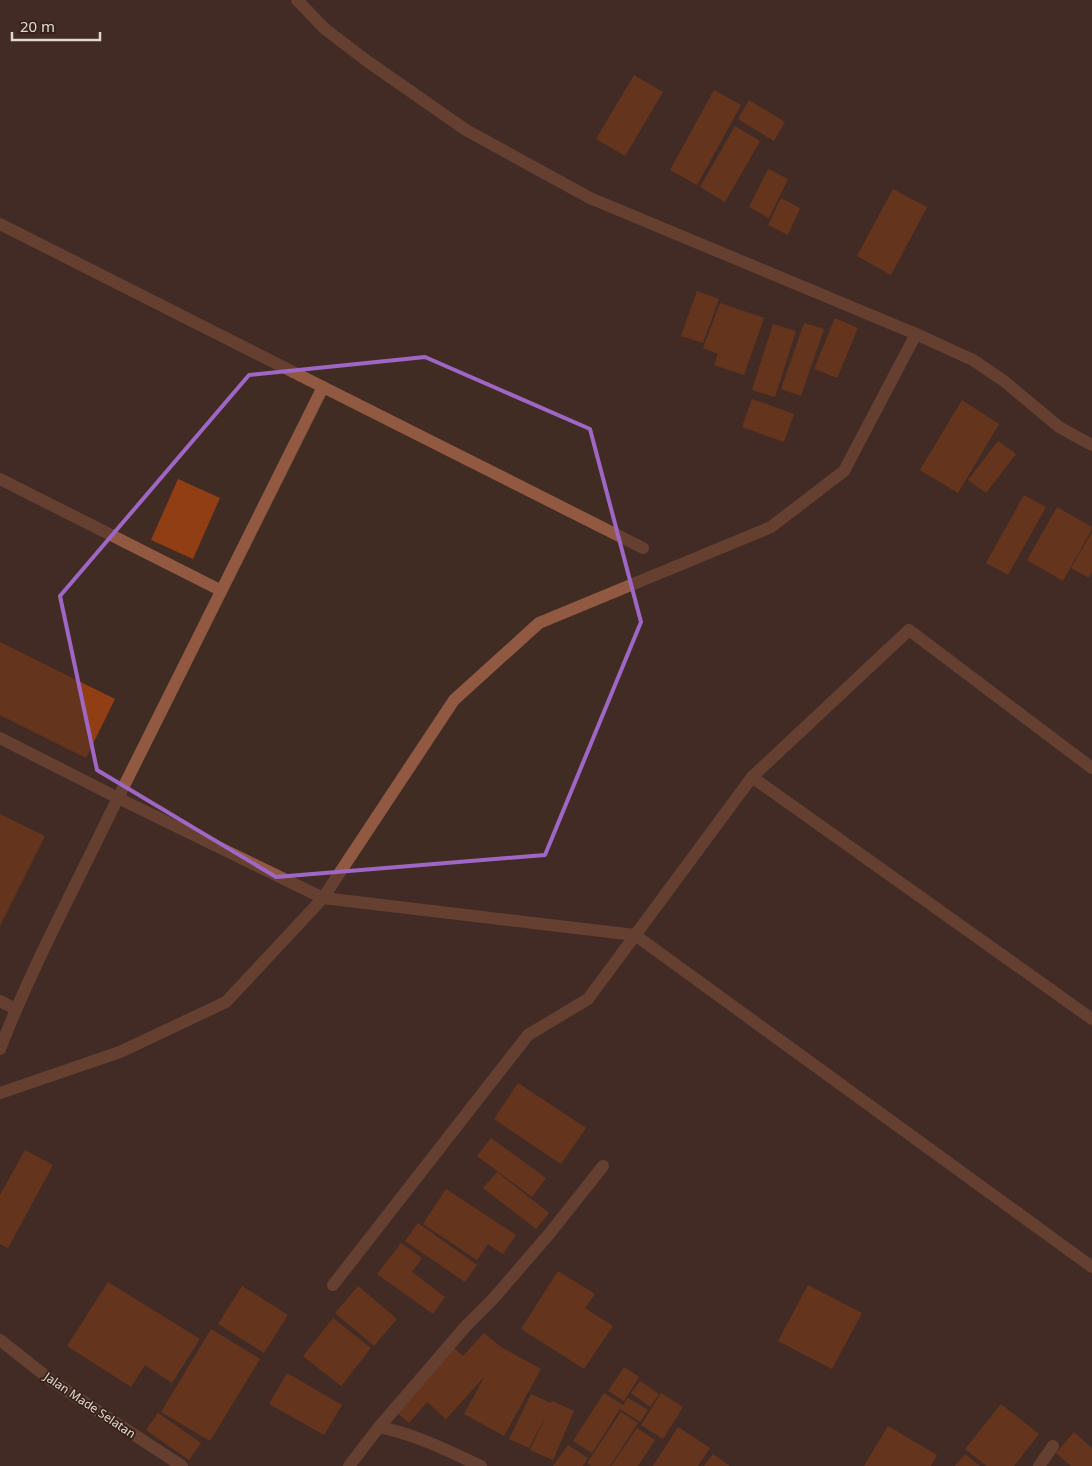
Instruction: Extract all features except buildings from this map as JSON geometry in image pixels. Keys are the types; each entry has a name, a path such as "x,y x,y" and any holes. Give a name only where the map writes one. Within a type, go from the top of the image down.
{"street":[{"path":"297,0 325,29 466,130 590,198 974,360 1004,381 1059,427 1092,445"},
{"path":"0,224 643,548"},
{"path":"0,1093 120,1052 226,1002 323,898 454,700 539,623 771,527 844,471 916,334"},
{"path":"0,1049 16,1009 118,798 220,590 324,387"},
{"path":"0,478 220,590"},
{"path":"333,1285 528,1035 588,999 752,777 909,630 1092,768"},
{"path":"0,738 323,898 636,935 1092,1267"},
{"path":"752,777 1092,1018"},
{"path":"0,1001 16,1009"},
{"path":"349,1466 379,1427 466,1326 493,1299 550,1233 604,1166"},
{"name":"Jalan Made Selatan","path":"0,1340 52,1381 182,1466"},
{"path":"379,1427 420,1438 481,1466"},
{"path":"1040,1466 1053,1446"}],"highlighted area":[{"path":"425,357 590,429 641,622 545,855 276,877 97,770 60,596 249,375"}]}
